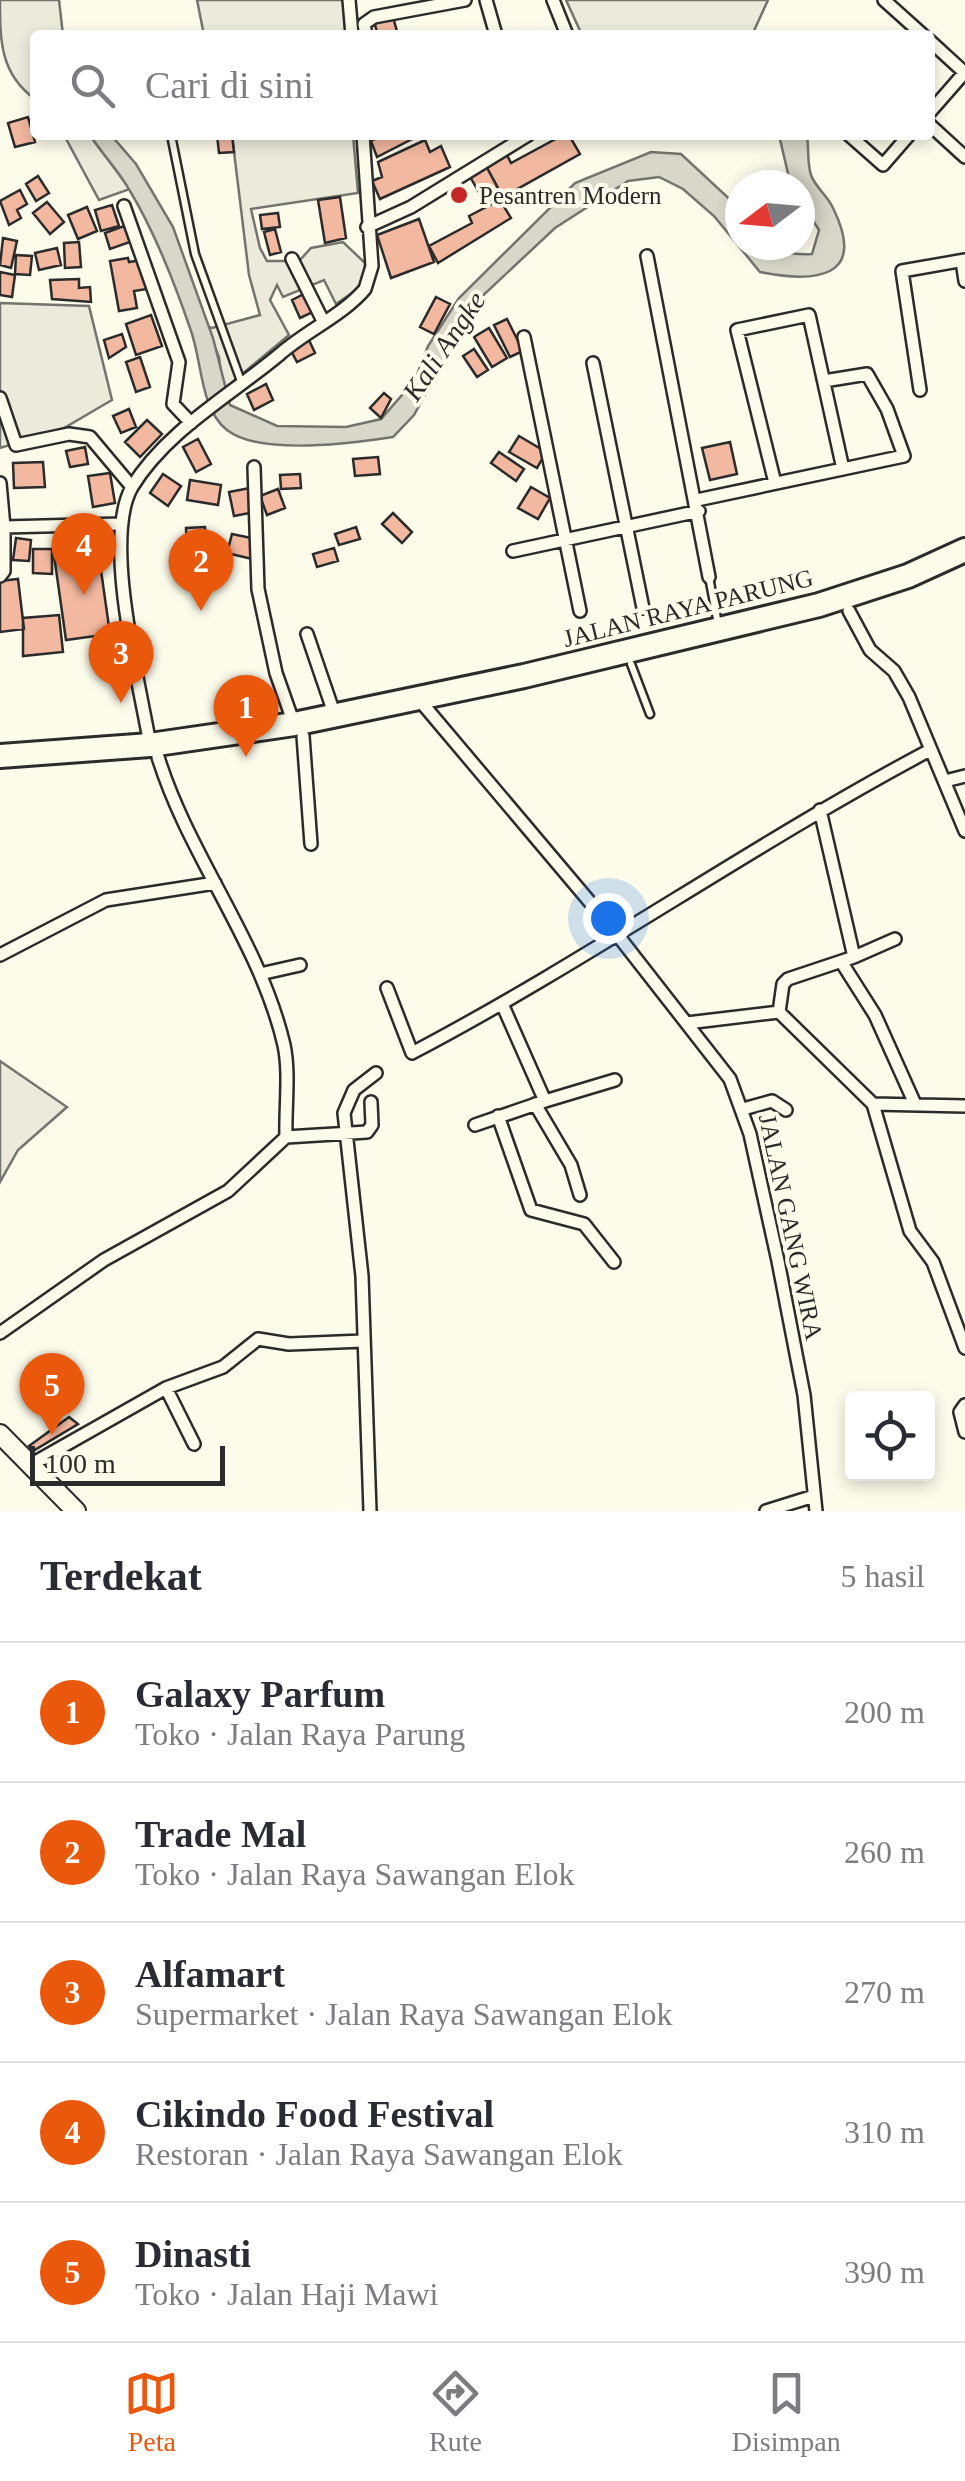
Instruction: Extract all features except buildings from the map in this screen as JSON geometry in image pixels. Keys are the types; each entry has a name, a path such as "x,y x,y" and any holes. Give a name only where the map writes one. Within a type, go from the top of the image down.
{"highway":[{"name":"JALAN RAYA PARUNG","path":"298,730 335,716 631,664 850,611 965,550"},
{"name":"JALAN RAYA PARUNG","path":"0,767 154,751 298,730 878,594 965,565"},
{"name":"JALAN RAYA PARUNG","path":"0,756 154,751"}],"street":[{"path":"349,0 352,30"},
{"path":"365,30 364,24 374,17 466,0"},
{"path":"486,0 495,30"},
{"path":"553,0 565,30"},
{"path":"884,0 917,30"},
{"path":"935,46 965,73 935,106"},
{"path":"935,130 965,157"},
{"path":"286,1137 285,1048 260,974 154,751 126,615 122,524 132,487 192,423 361,294 370,282 364,140"},
{"path":"367,227 412,207 520,140"},
{"path":"854,140 882,165 905,140"},
{"path":"124,206 179,362 173,404 192,423"},
{"path":"646,256 709,577"},
{"path":"292,259 322,321"},
{"path":"920,390 902,271 964,261 965,281"},
{"path":"775,484 737,330 809,315 844,469"},
{"path":"524,337 580,611"},
{"path":"593,363 643,608"},
{"path":"513,552 626,527 775,484 904,456 887,409 867,374 824,381"},
{"path":"0,398 16,445 69,434 90,437 132,487"},
{"path":"254,467 258,590 276,672 298,730 311,844"},
{"path":"0,482 4,528 0,576"},
{"path":"4,528 122,524"},
{"path":"850,611 870,650 900,682 945,781 959,798 965,831"},
{"path":"306,634 335,716"},
{"name":"JALAN GANG WIRA","path":"421,703 616,934 730,1079 743,1109 804,1396 816,1511"},
{"path":"387,988 412,1053 503,1006 820,810 930,750"},
{"path":"945,781 965,776"},
{"path":"820,810 848,960 916,1104"},
{"path":"0,955 106,900 215,883"},
{"path":"778,1012 783,984 788,979 848,960 895,939"},
{"path":"260,974 300,964"},
{"path":"503,1006 540,1103 571,1164 580,1195"},
{"path":"686,1023 778,1012"},
{"path":"778,1012 873,1104 910,1231 933,1262 965,1348"},
{"path":"370,1511 358,1214 345,1134 346,1102 376,1073"},
{"path":"474,1126 615,1080"},
{"path":"743,1109 772,1100 786,1110"},
{"path":"0,1333 104,1260 228,1190 286,1137 370,1130 371,1102"},
{"path":"873,1104 965,1106"},
{"path":"498,1116 530,1210 584,1224 614,1262"},
{"path":"30,1465 166,1388 220,1368 258,1339 290,1344 363,1341"},
{"path":"166,1388 194,1444"},
{"path":"965,1405 960,1412 965,1432"},
{"path":"0,1434 76,1511"},
{"path":"766,1511 814,1496"}],"lane":[{"path":"173,140 198,267 242,386"},
{"path":"709,577 720,630"},
{"path":"631,664 650,714"}],"shaded area":[{"path":"0,0 59,0 62,30 30,30 30,95 15,79 2,42"},
{"path":"197,0 344,0 346,30 203,30"},
{"path":"566,0 768,0 754,30 580,30"},
{"path":"67,140 94,140 130,189 99,200"},
{"path":"233,140 353,140 358,193 251,209 267,261 299,261 311,248 343,242 365,263 365,284 336,304 324,280 283,297 277,285 270,300 289,335 223,390 219,357 206,325 212,328 260,315 249,275"},
{"path":"0,303 89,306 112,400 64,428 0,448"},
{"path":"0,1061 67,1107 18,1150 0,1182"}],"water":[{"name":"Kali Angke","path":"94,140 115,140 136,164 173,227 213,338 230,405 277,426 346,427 381,419 415,380 428,346 459,298 575,183 651,152 681,154 725,195 725,229 683,189 659,177 628,181 555,228 476,302 414,415 393,437 308,446 242,438 218,421 203,384 195,343 172,277 139,207"},
{"path":"780,140 807,140 810,170 787,170"},
{"path":"815,184 828,199 842,232 844,250 840,262 830,271 800,277 760,272 750,260 815,260 819,230 815,224"}],"place":[{"name":"Pesantren Modern","path":"459,195"},
{"name":"Cikindo Food Festival","path":"84,595"},
{"name":"Trade Mal","path":"201,611"},
{"name":"Alfamart","path":"121,703"},
{"name":"Galaxy Parfum","path":"246,757"},
{"name":"Dinasti","path":"52,1435"}]}
